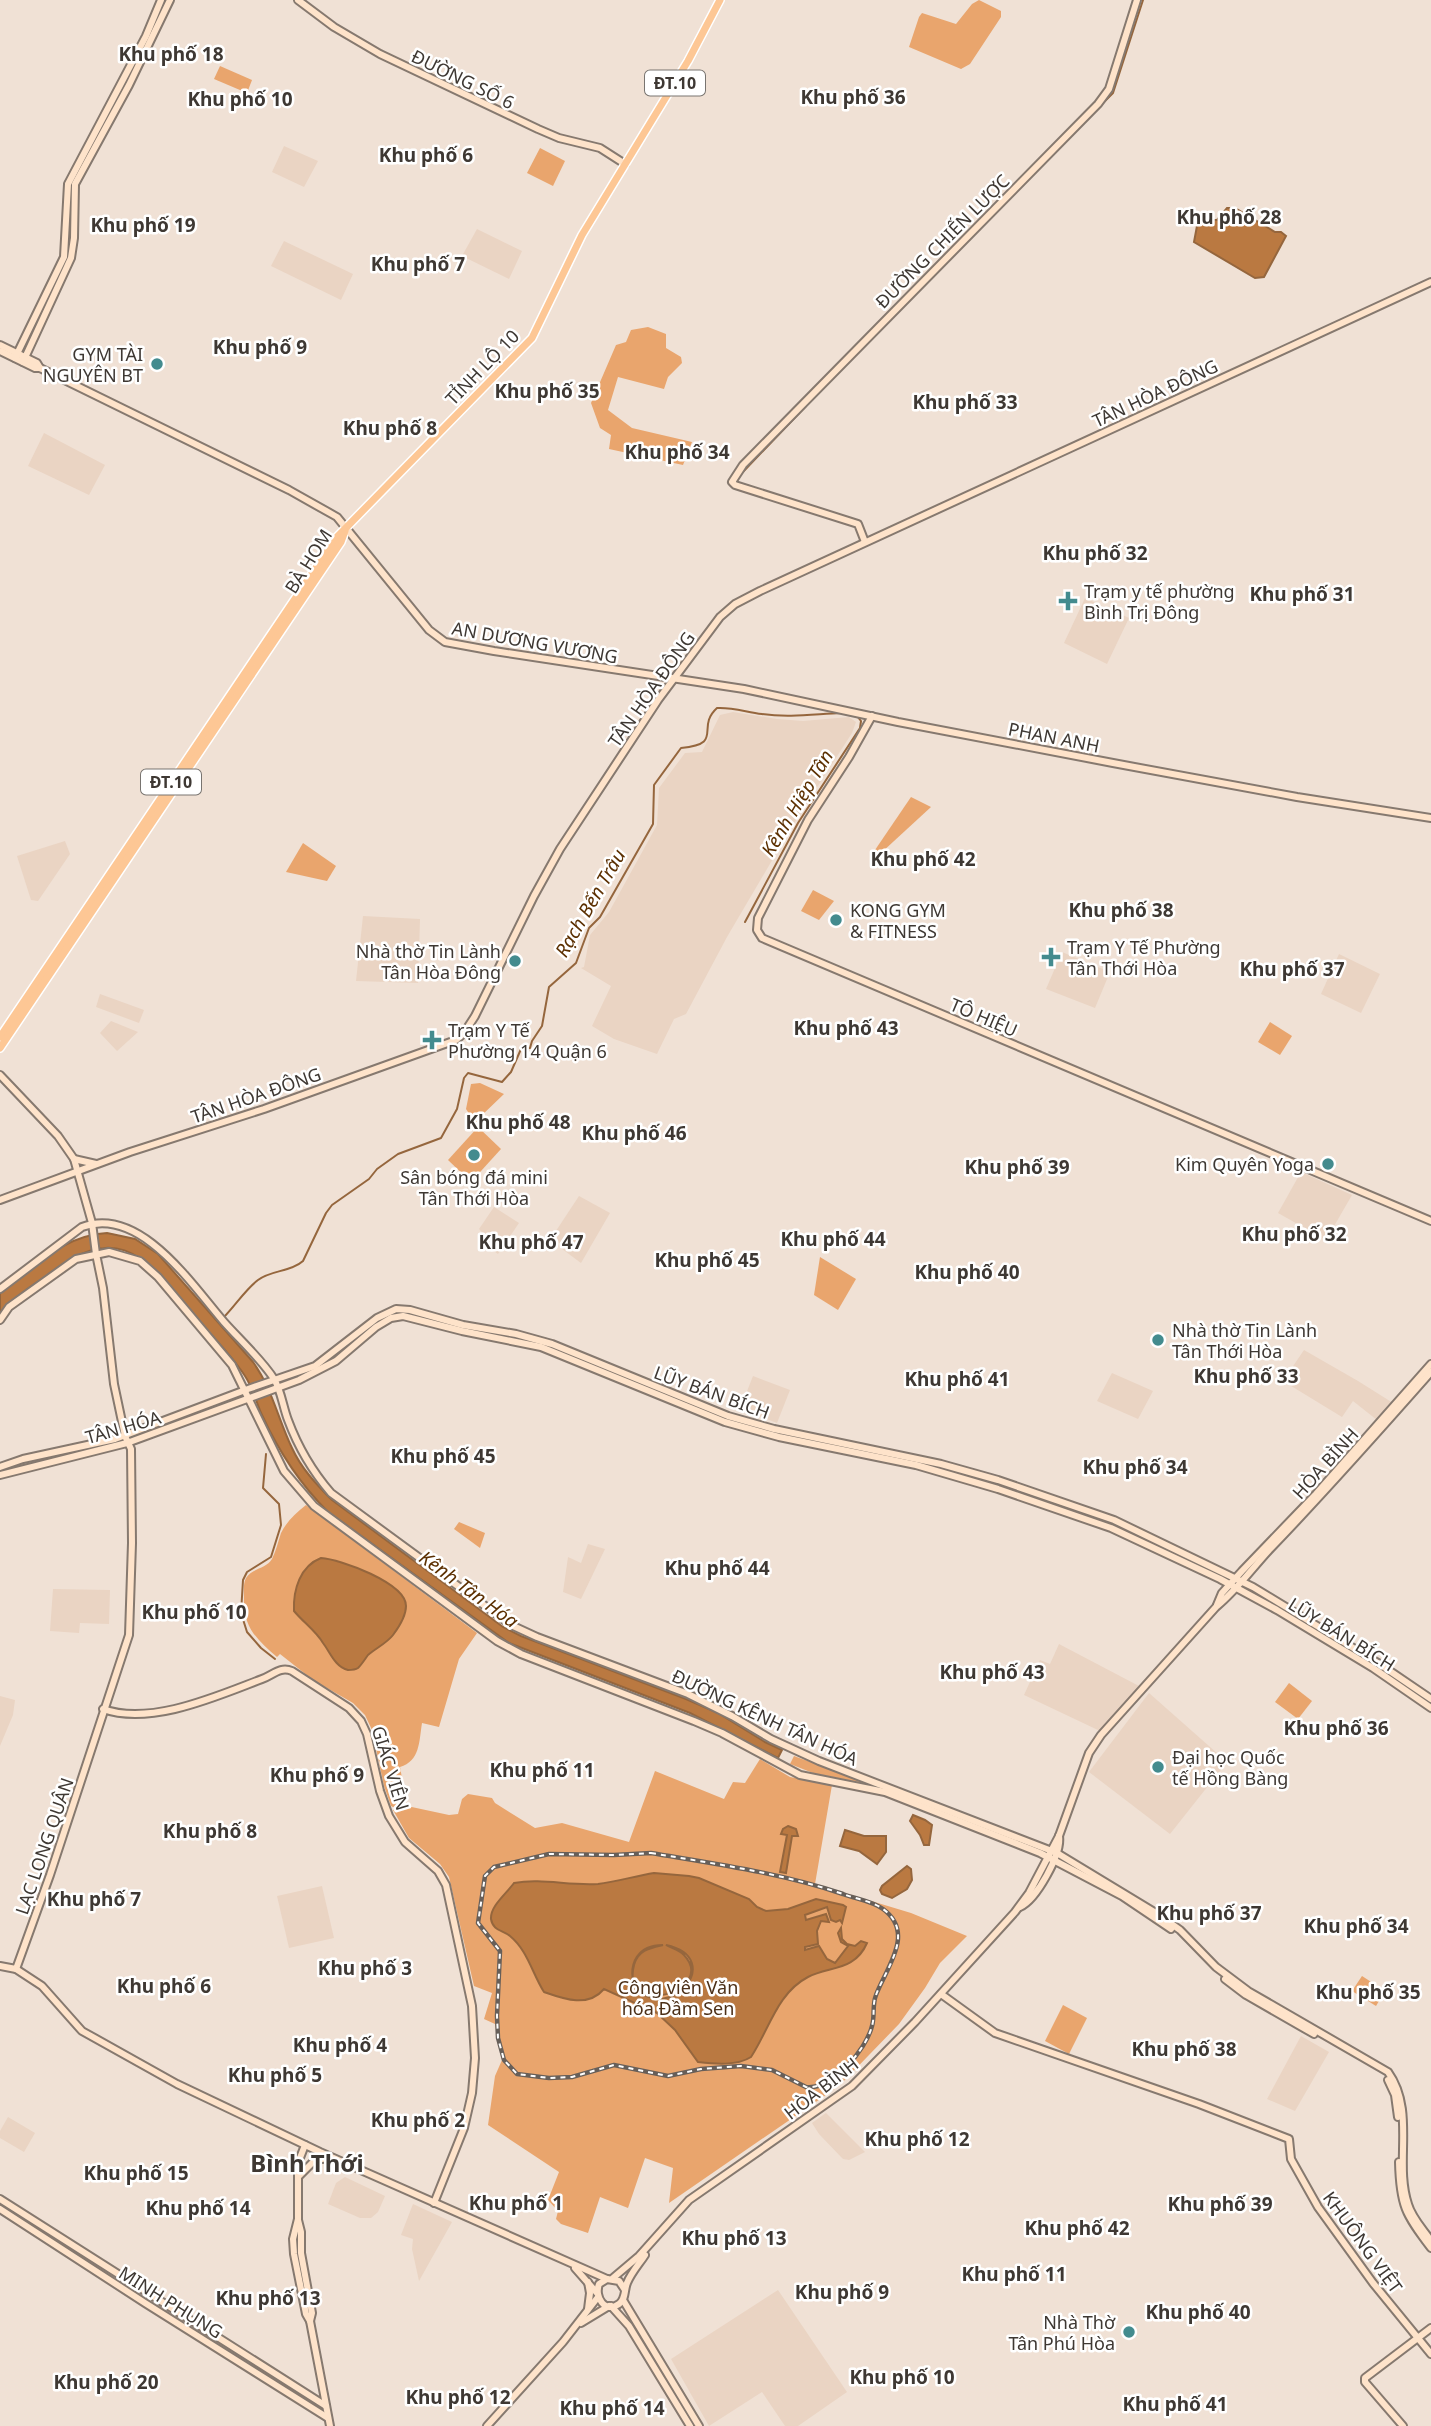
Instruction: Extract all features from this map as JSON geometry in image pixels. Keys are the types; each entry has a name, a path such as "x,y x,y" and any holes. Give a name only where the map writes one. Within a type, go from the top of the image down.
{"main road":[{"path":"16,356 64,257 68,184 146,36 161,0"},
{"path":"24,360 71,258 75,184 129,85 170,0"},
{"name":"ĐƯỜNG SỐ 6","path":"298,0 334,27 380,54 520,122 559,138 600,148 625,164"},
{"name":"ĐT.10","path":"625,164 688,61 720,0"},
{"name":"ĐƯỜNG CHIẾN LƯỢC","path":"865,542 858,524 732,482 743,465 828,376 1098,104 1110,89 1137,0"},
{"name":"TỈNH LỘ 10","path":"345,529 377,493 434,439 532,338 582,235 625,164"},
{"name":"TÂN HÒA ĐÔNG","path":"0,1200 264,1109 460,1037 475,1016 528,906 560,849 673,678 716,622 735,604 1431,282"},
{"path":"0,345 16,356"},
{"path":"0,351 16,356"},
{"name":"AN DƯƠNG VƯƠNG","path":"16,356 289,490 337,517 435,636 445,642 538,659 673,678"},
{"name":"BÀ HOM","path":"0,1037 335,538 345,529"},
{"name":"BÀ HOM","path":"0,1048 341,542 345,529"},
{"name":"PHAN ANH","path":"673,678 783,696 872,716 1297,797 1431,818"},
{"name":"TÔ HIỆU","path":"872,716 808,820 758,918 758,935 1431,1221"},
{"path":"0,1075 58,1136 74,1159 98,1164"},
{"name":"LẠC LONG QUÂN","path":"16,1969 129,1635 131,1449 126,1439 114,1384 92,1223 74,1159"},
{"path":"0,1289 75,1231 92,1223"},
{"name":"ĐƯỜNG KÊNH TÂN HÓA","path":"92,1223 114,1223 152,1243 224,1322 272,1380 302,1453 331,1493 511,1625 688,1694 771,1739 1052,1855 1156,1913 1180,1930 1216,1967 1254,1997 1376,2069 1390,2082 1397,2103 1399,2189 1403,2207 1408,2219 1431,2248"},
{"name":"ĐƯỜNG KÊNH TÂN HÓA","path":"0,1320 9,1307 65,1265 109,1252 140,1261 150,1268 232,1365 284,1471 314,1506 497,1641 521,1654 722,1733 800,1775 885,1792 1052,1855"},
{"name":"LŨY BÁN BÍCH","path":"246,1389 315,1366 390,1311 410,1310 463,1325 552,1343 713,1410 774,1429 903,1455 998,1480 1114,1520 1239,1579 1251,1590 1431,1708"},
{"name":"LŨY BÁN BÍCH","path":"250,1398 310,1376 336,1361 376,1327 391,1318 403,1316 541,1347 746,1428 912,1464 998,1489 1111,1528 1233,1586 1251,1590 1387,1669 1431,1699"},
{"name":"HÒA BÌNH","path":"1239,1579 1242,1571 1320,1490 1431,1364"},
{"name":"HÒA BÌNH","path":"1239,1579 1251,1570 1321,1497 1431,1372"},
{"name":"TÂN HÓA","path":"0,1466 126,1439 246,1389"},
{"name":"TÂN HÓA","path":"0,1475 126,1439 250,1398"},
{"path":"1225,1595 1251,1590 1251,1570"},
{"path":"1224,1571 1242,1571"},
{"path":"1220,1578 1225,1595"},
{"path":"1052,1855 1060,1846 1059,1836 1081,1772 1101,1735 1239,1579"},
{"name":"GIÁC VIÊN","path":"103,1709 125,1715 170,1710 284,1669 292,1671 349,1708 361,1721 368,1734 380,1791 389,1816 405,1842 438,1871 446,1885 471,2006 475,2058 471,2095 457,2150 434,2203"},
{"path":"829,1781 835,1773 834,1766"},
{"name":"HÒA BÌNH","path":"651,2244 685,2203 852,2086 941,1994 1020,1906 1052,1855"},
{"path":"0,1966 16,1969 42,1986 82,2031 177,2084 570,2264 622,2283 625,2290"},
{"name":"KHUÔNG VIỆT","path":"941,1994 995,2033 1199,2104 1289,2139 1291,2159 1318,2207 1369,2278 1431,2354"},
{"name":"ĐƯỜNG KÊNH TÂN HÓA","path":"1254,1997 1378,2066 1393,2080 1402,2108 1407,2204 1431,2241"},
{"path":"305,2144 298,2163 298,2219 293,2246 306,2296 306,2314 310,2321 330,2426"},
{"path":"299,2176 315,2160 334,2158"},
{"name":"MINH PHỤNG","path":"0,2199 327,2406"},
{"name":"MINH PHỤNG","path":"0,2209 145,2304 328,2418"},
{"path":"487,2426 574,2329 597,2295 600,2284 623,2271 651,2244"},
{"path":"574,2329 622,2300 630,2277 651,2244"},
{"path":"570,2264 587,2280 602,2303 610,2306 629,2326 690,2426"},
{"path":"586,2313 590,2293 587,2280"},
{"path":"145,2304 151,2295"},
{"path":"622,2300 699,2426"},
{"path":"1403,2426 1364,2379 1431,2329"},
{"path":"312,2397 323,2387"}],"shaded area":[{"path":"284,146 318,161 304,187 272,172"},
{"path":"1227,208 1235,208 1286,236 1264,277 1255,278 1194,242 1197,226 1207,220 1217,220"},
{"path":"477,229 522,251 509,279 462,256"},
{"path":"284,241 353,274 341,300 271,266"},
{"path":"44,433 105,465 89,495 28,466"},
{"path":"1085,598 1129,618 1107,664 1064,643"},
{"path":"733,712 803,721 849,717 856,722 852,733 791,828 727,937 686,1014 674,1019 657,1054 614,1039 592,1026 611,986 581,968 584,967 590,935 609,912 657,825 659,788 685,753 702,752 720,715"},
{"path":"65,841 70,854 38,901 31,900 17,856"},
{"path":"363,916 420,919 418,983 356,981"},
{"path":"1062,952 1110,972 1095,1008 1046,989"},
{"path":"1339,954 1380,974 1361,1013 1321,994"},
{"path":"100,994 144,1010 139,1023 96,1007"},
{"path":"111,1021 138,1032 117,1051 100,1033"},
{"path":"1301,1172 1352,1195 1326,1240 1278,1213"},
{"path":"579,1196 610,1213 581,1263 550,1240"},
{"path":"494,1207 519,1223 498,1254 479,1241 484,1234 479,1229"},
{"path":"107,1233 135,1239 158,1254 253,1362 265,1382 296,1455 309,1476 332,1500 503,1627 718,1713 782,1750 778,1758 690,1713 509,1643 328,1512 308,1490 275,1442 248,1381 233,1360 159,1276 128,1252 112,1248 93,1250 72,1259 10,1302 0,1313 0,1291 37,1263 77,1240"},
{"path":"1304,1350 1393,1403 1377,1420 1353,1401 1342,1417 1283,1381"},
{"path":"1112,1373 1153,1391 1138,1419 1097,1401"},
{"path":"753,1376 790,1390 777,1423 740,1409"},
{"path":"588,1544 605,1549 581,1599 563,1592 568,1557 581,1563"},
{"path":"321,1558 356,1568 384,1581 403,1597 406,1606 400,1625 393,1635 368,1655 356,1669 348,1670 340,1666 317,1634 294,1611 299,1580 308,1567"},
{"path":"53,1589 110,1590 109,1624 80,1623 79,1633 50,1631"},
{"path":"1059,1644 1139,1686 1100,1731 1024,1695 1040,1660 1050,1664"},
{"name":"Đại học Quốc tế Hồng Bàng","path":"1149,1693 1227,1762 1170,1834 1089,1772"},
{"path":"0,1696 15,1700 13,1715 0,1746"},
{"path":"913,1815 932,1825 929,1845 924,1845 910,1821"},
{"path":"788,1826 796,1829 798,1836 792,1836 786,1873 780,1872 787,1835 781,1834"},
{"path":"845,1830 864,1836 886,1836 886,1852 877,1864 859,1851 840,1846"},
{"path":"907,1866 911,1869 912,1880 907,1889 892,1898 882,1894 882,1886"},
{"path":"654,1873 699,1878 749,1899 766,1911 788,1909 816,1899 843,1905 846,1907 842,1923 840,1920 831,1920 827,1907 805,1915 806,1920 826,1914 829,1922 821,1921 817,1931 818,1944 805,1947 805,1950 819,1946 827,1959 835,1963 848,1946 841,1942 838,1933 841,1928 842,1939 847,1944 855,1946 861,1941 867,1943 856,1959 808,1977 797,1984 781,2002 751,2057 719,2064 698,2062 675,2030 657,2013 604,1989 598,1995 583,2000 544,1992 521,1948 492,1923 491,1914 514,1883 535,1881 598,1884","holes":["663,1945 638,1956 634,1965 634,1982 640,1990 634,1986 632,1970 637,1957 641,1952 647,1948","666,1945 684,1952 692,1963 692,1974 686,1986 676,1994 662,1999 648,1997 642,1992 666,1994 689,1979 691,1968 684,1955"]},
{"path":"322,1886 334,1938 289,1948 277,1896"},
{"path":"1301,2036 1329,2052 1295,2111 1267,2099"},
{"path":"826,2113 865,2152 849,2160 843,2159 812,2123"},
{"path":"8,2117 35,2133 24,2152 0,2138 0,2131"},
{"path":"345,2177 385,2196 378,2212 371,2218 360,2218 328,2204 336,2183"},
{"path":"413,2204 452,2222 419,2281 412,2249 413,2239 401,2235"},
{"path":"778,2290 847,2392 798,2426 785,2426 762,2392 709,2426 671,2359"}],"green space":[{"path":"979,0 1001,11 1001,17 970,64 961,69 909,47 922,13 956,24 972,4"},
{"path":"220,66 252,80 247,93 214,79"},
{"path":"540,148 565,161 553,186 527,173"},
{"path":"648,327 666,334 666,348 681,357 682,363 668,377 664,389 618,377 608,410 632,428 692,442 683,465 609,449 611,435 600,428 591,403 616,345 626,342 631,330"},
{"path":"911,797 931,807 881,853 875,850"},
{"path":"303,843 336,866 327,881 286,872"},
{"path":"813,890 834,901 819,920 801,911"},
{"path":"1270,1022 1292,1036 1280,1055 1258,1042"},
{"path":"480,1083 504,1094 479,1118 479,1123 474,1121 466,1109 471,1084"},
{"name":"Sân bóng đá mini Tân Thới Hòa","path":"478,1127 501,1149 471,1182 448,1160"},
{"path":"820,1257 856,1279 838,1310 814,1295"},
{"name":"Công viên Văn hóa Đầm Sen","path":"306,1505 477,1633 459,1659 439,1727 422,1723 415,1755 400,1767 407,1806 449,1815 458,1814 462,1799 468,1794 492,1798 495,1803 535,1828 562,1823 629,1842 655,1771 724,1799 733,1782 745,1783 760,1759 790,1777 832,1785 815,1884 911,1913 967,1936 940,1963 899,2024 839,2086 669,2203 673,2168 645,2158 628,2208 600,2197 588,2233 561,2224 556,2219 558,2211 548,2200 559,2172 488,2125 495,2076 502,2060 495,2024 484,2019 492,1993 474,1986 449,1877 440,1864 409,1838 393,1810 397,1809 391,1806 372,1730 365,1715 353,1703 313,1680 280,1654 277,1657 258,1639 246,1617 246,1578 269,1562 283,1529"},
{"path":"459,1522 485,1533 480,1548 454,1529"},
{"path":"1289,1683 1312,1701 1298,1719 1275,1702"},
{"path":"794,1756 877,1786 813,1773 790,1764"},
{"path":"1362,1976 1385,1991 1376,2006 1352,1991"},
{"path":"1063,2005 1087,2018 1069,2054 1045,2041"}],"waterway":[{"path":"1102,104 1113,93 1143,0"},
{"path":"740,475 806,406"},
{"name":"Rạch Bến Trâu","path":"224,1317 258,1280 303,1261 332,1205 398,1154 441,1138 457,1109 464,1078 468,1073 502,1082 511,1072 521,1049 530,1048 542,1026 549,987 576,963 589,928 600,917 653,824 654,785 681,748 694,746 706,739 708,722 717,708 782,716 841,713"},
{"name":"Kênh Hiệp Tân","path":"745,922 798,823 860,728 861,721 857,716"},
{"path":"266,1454 263,1488 279,1504 281,1525 271,1557 247,1572 243,1580 241,1613 247,1632 275,1659"}],"railway":[{"path":"651,1853 796,1880 874,1904 893,1918 897,1929 896,1951 875,1999 869,2036 855,2057 837,2075 816,2086 806,2087 772,2070 741,2066 701,2069 668,2076 614,2065 572,2077 549,2078 517,2074 504,2060 498,2038 497,2016 500,1951 478,1923 485,1876 494,1867 549,1854 651,1853"}],"place":[{"name":"GYM TÀI NGUYÊN BT","path":"157,364"},
{"name":"Trạm y tế phường Bình Trị Đông","path":"1068,601"},
{"name":"KONG GYM & FITNESS","path":"836,920"},
{"name":"Trạm Y Tế Phường Tân Thới Hòa","path":"1051,957"},
{"name":"Nhà thờ Tin Lành Tân Hòa Đông","path":"515,961"},
{"name":"Trạm Y Tế Phường 14 Quận 6","path":"432,1040"},
{"name":"Sân bóng đá mini Tân Thới Hòa","path":"474,1155"},
{"name":"Kim Quyên Yoga","path":"1328,1164"},
{"name":"Nhà thờ Tin Lành Tân Thới Hòa","path":"1158,1340"},
{"name":"Đại học Quốc tế Hồng Bàng","path":"1158,1767"},
{"name":"Nhà Thờ Tân Phú Hòa","path":"1129,2332"}],"district":[{"name":"Khu phố 18","path":"171,54"},
{"name":"Khu phố 36","path":"853,97"},
{"name":"Khu phố 10","path":"240,99"},
{"name":"Khu phố 6","path":"426,155"},
{"name":"Khu phố 28","path":"1229,217"},
{"name":"Khu phố 19","path":"143,225"},
{"name":"Khu phố 7","path":"418,264"},
{"name":"Khu phố 9","path":"260,347"},
{"name":"Khu phố 35","path":"547,391"},
{"name":"Khu phố 33","path":"965,402"},
{"name":"Khu phố 8","path":"390,428"},
{"name":"Khu phố 34","path":"677,452"},
{"name":"Khu phố 32","path":"1095,553"},
{"name":"Khu phố 31","path":"1302,594"},
{"name":"Khu phố 42","path":"923,859"},
{"name":"Khu phố 38","path":"1121,910"},
{"name":"Khu phố 37","path":"1292,969"},
{"name":"Khu phố 43","path":"846,1028"},
{"name":"Khu phố 48","path":"518,1122"},
{"name":"Khu phố 46","path":"634,1133"},
{"name":"Khu phố 39","path":"1017,1167"},
{"name":"Khu phố 32","path":"1294,1234"},
{"name":"Khu phố 44","path":"833,1239"},
{"name":"Khu phố 47","path":"531,1242"},
{"name":"Khu phố 45","path":"707,1260"},
{"name":"Khu phố 40","path":"967,1272"},
{"name":"Khu phố 33","path":"1246,1376"},
{"name":"Khu phố 41","path":"957,1379"},
{"name":"Khu phố 45","path":"443,1456"},
{"name":"Khu phố 34","path":"1135,1467"},
{"name":"Khu phố 44","path":"717,1568"},
{"name":"Khu phố 10","path":"194,1612"},
{"name":"Khu phố 43","path":"992,1672"},
{"name":"Khu phố 36","path":"1336,1728"},
{"name":"Khu phố 11","path":"542,1770"},
{"name":"Khu phố 9","path":"317,1775"},
{"name":"Khu phố 8","path":"210,1831"},
{"name":"Khu phố 7","path":"94,1899"},
{"name":"Khu phố 37","path":"1209,1913"},
{"name":"Khu phố 34","path":"1356,1926"},
{"name":"Khu phố 3","path":"365,1968"},
{"name":"Khu phố 6","path":"164,1986"},
{"name":"Khu phố 35","path":"1368,1992"},
{"name":"Khu phố 4","path":"340,2045"},
{"name":"Khu phố 38","path":"1184,2049"},
{"name":"Khu phố 5","path":"275,2075"},
{"name":"Khu phố 2","path":"418,2120"},
{"name":"Khu phố 12","path":"917,2139"},
{"name":"Bình Thới","path":"307,2162"},
{"name":"Khu phố 15","path":"136,2173"},
{"name":"Khu phố 1","path":"516,2203"},
{"name":"Khu phố 39","path":"1220,2204"},
{"name":"Khu phố 14","path":"198,2208"},
{"name":"Khu phố 42","path":"1077,2228"},
{"name":"Khu phố 13","path":"734,2238"},
{"name":"Khu phố 11","path":"1014,2274"},
{"name":"Khu phố 9","path":"842,2292"},
{"name":"Khu phố 13","path":"268,2298"},
{"name":"Khu phố 40","path":"1198,2312"},
{"name":"Khu phố 10","path":"902,2377"},
{"name":"Khu phố 20","path":"106,2382"},
{"name":"Khu phố 12","path":"458,2397"},
{"name":"Khu phố 41","path":"1175,2404"},
{"name":"Khu phố 14","path":"612,2408"}],"water label":[{"name":"Kênh Tân Hóa","path":"469,1589"}]}
